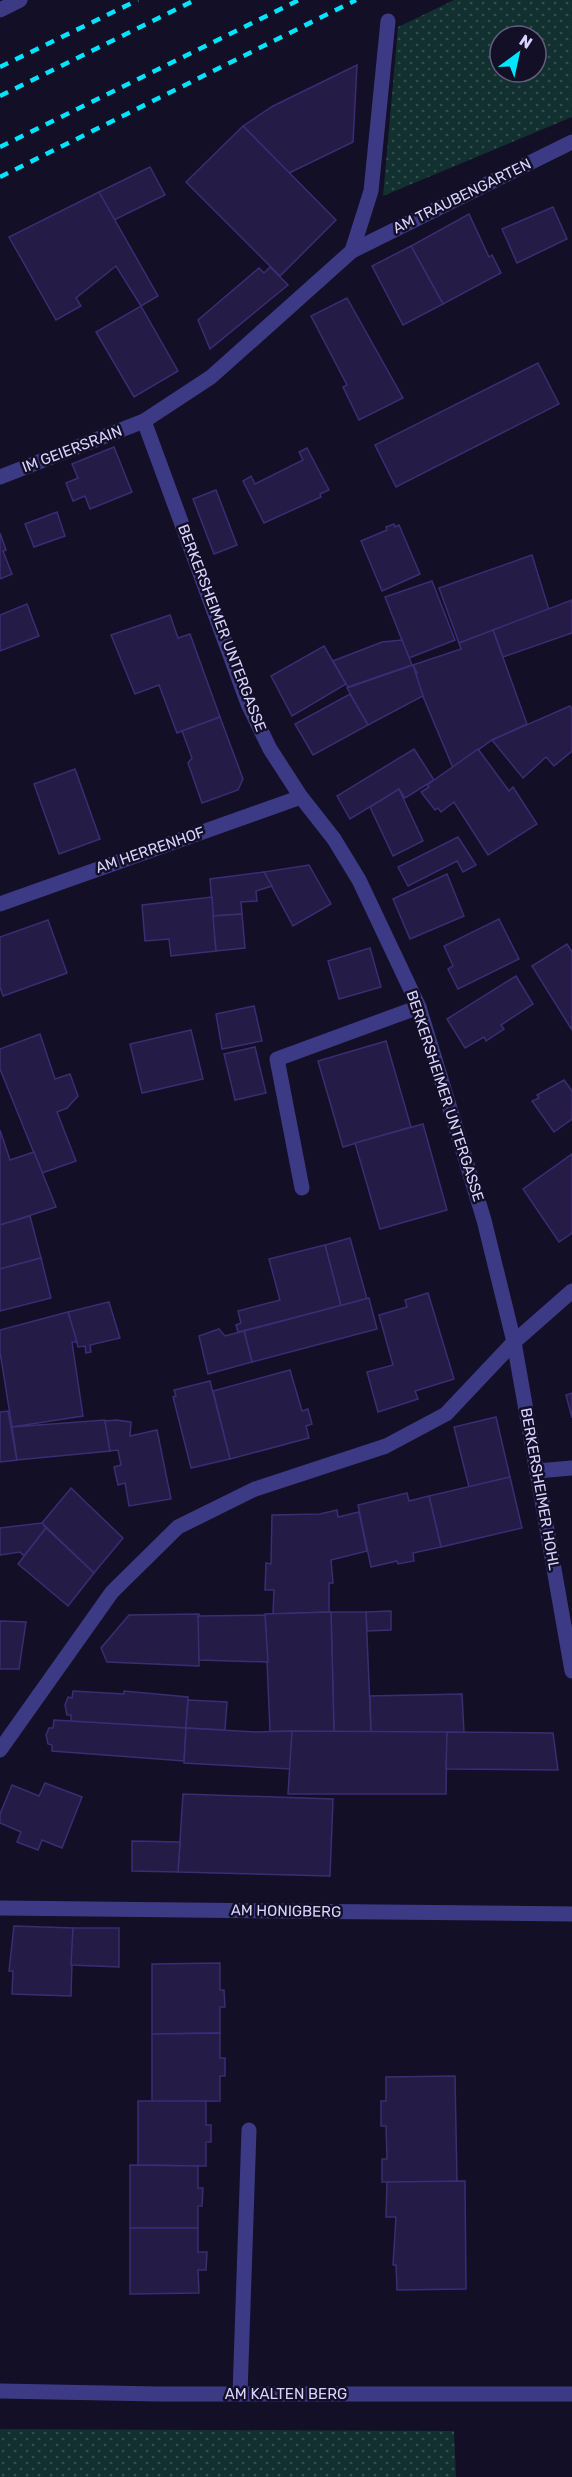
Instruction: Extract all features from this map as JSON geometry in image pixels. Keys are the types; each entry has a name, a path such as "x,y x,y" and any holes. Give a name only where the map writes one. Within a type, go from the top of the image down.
{"street":[{"path":"0,10 20,0"},
{"path":"144,421 211,377 352,251 371,192 388,21"},
{"name":"AM TRAUBENGARTEN","path":"352,251 572,142"},
{"name":"IM GEIERSRAIN","path":"0,477 144,421"},
{"name":"BERKERSHEIMER UNTERGASSE","path":"144,421 248,704 270,749 301,797 334,839 359,880 419,1007 484,1220 514,1342"},
{"name":"AM HERRENHOF","path":"0,904 301,797"},
{"path":"302,1188 277,1059 419,1007"},
{"path":"0,1750 112,1592 178,1527 255,1490 386,1446 446,1414 514,1342 572,1291"},
{"name":"BERKERSHEIMER HOHL","path":"514,1342 572,1671"},
{"path":"537,1471 572,1468"},
{"name":"AM HONIGBERG","path":"0,1908 572,1914"},
{"path":"240,2394 249,2130"},
{"name":"AM KALTEN BERG","path":"0,2391 572,2394"}],"green space":[{"path":"454,0 572,0 572,117 383,196 398,27"},
{"path":"0,2429 454,2431 456,2477 0,2477"}],"building":[{"path":"357,65 353,142 289,173 243,126 273,106"},
{"path":"243,126 336,220 280,276 186,182"},
{"path":"150,167 165,195 114,220 99,192"},
{"path":"99,192 158,296 141,306 116,266 76,298 81,306 56,320 9,237"},
{"path":"553,207 567,239 517,263 502,229"},
{"path":"469,214 489,257 492,255 501,273 443,304 411,246"},
{"path":"411,246 443,304 403,325 372,266"},
{"path":"270,267 288,285 210,349 198,320 259,268 264,273"},
{"path":"347,298 403,398 359,420 343,387 347,385 311,316"},
{"path":"141,306 178,371 134,397 96,332"},
{"path":"538,363 559,404 396,487 375,445"},
{"path":"114,447 132,492 90,509 85,496 73,501 66,483 78,478 72,464"},
{"path":"307,448 329,490 320,494 321,497 264,523 243,481 251,476 255,484 303,460 299,452"},
{"path":"216,490 237,545 214,554 193,499"},
{"path":"57,512 65,536 34,547 25,524"},
{"path":"394,524 395,527 399,525 420,574 382,591 361,541 387,530 386,527"},
{"path":"0,533 6,550 3,551 12,574 0,579"},
{"path":"532,555 549,610 459,643 439,588"},
{"path":"432,581 455,640 409,658 385,597"},
{"path":"572,600 572,633 503,657 493,630"},
{"path":"27,604 39,636 0,651 0,615"},
{"path":"170,615 178,638 190,634 220,717 177,733 159,685 135,694 111,635"},
{"path":"493,630 527,724 492,740 453,768 414,675 417,673 413,665 461,649 459,643"},
{"path":"402,640 412,665 348,687 333,661 382,642"},
{"path":"324,646 346,684 292,716 271,676"},
{"path":"413,665 423,696 368,725 347,688"},
{"path":"350,694 368,725 313,755 295,724"},
{"path":"570,706 572,709 572,751 554,766 546,757 523,778 492,740"},
{"path":"220,717 243,779 238,790 202,803 188,763 192,758 182,731"},
{"path":"414,749 434,780 405,798 399,789 350,819 337,796"},
{"path":"478,749 509,791 513,787 537,824 488,855 454,802 441,812 438,808 435,810 421,792 429,787 427,785"},
{"path":"75,769 100,839 59,854 34,784"},
{"path":"399,789 423,841 393,856 370,807"},
{"path":"458,837 476,865 463,872 457,861 408,886 398,867"},
{"path":"309,865 331,904 293,926 264,872"},
{"path":"264,872 272,886 256,891 257,901 241,902 242,914 213,916 210,879"},
{"path":"447,874 464,916 410,939 393,899"},
{"path":"212,897 216,951 171,956 169,939 145,941 142,905"},
{"path":"242,914 245,948 216,951 213,916"},
{"path":"499,919 519,959 458,989 448,969 453,966 444,946"},
{"path":"48,920 67,973 3,996 0,987 0,937"},
{"path":"567,944 572,952 572,1030 532,966"},
{"path":"370,948 381,987 339,999 328,961"},
{"path":"516,976 533,1004 501,1025 504,1029 486,1041 484,1037 465,1048 447,1019"},
{"path":"254,1006 262,1041 222,1049 216,1014"},
{"path":"191,1030 203,1079 142,1093 130,1044"},
{"path":"40,1034 55,1079 70,1074 78,1096 67,1108 57,1112 76,1161 42,1173 0,1069 0,1049"},
{"path":"386,1041 411,1127 343,1147 318,1061"},
{"path":"255,1047 266,1093 235,1100 224,1054"},
{"path":"564,1080 572,1091 572,1119 554,1132 532,1101 539,1098 537,1095"},
{"path":"423,1124 447,1210 380,1229 355,1143"},
{"path":"0,1130 10,1160 34,1152 56,1207 0,1225"},
{"path":"572,1154 572,1233 559,1242 523,1189"},
{"path":"30,1216 41,1258 0,1269 0,1225"},
{"path":"350,1238 367,1299 341,1306 325,1245"},
{"path":"325,1245 341,1306 238,1332 236,1325 241,1323 238,1311 280,1300 269,1259"},
{"path":"41,1258 51,1298 0,1311 0,1269"},
{"path":"428,1293 454,1379 415,1391 418,1399 378,1412 367,1372 393,1365 379,1315 407,1307 405,1300"},
{"path":"369,1298 377,1329 252,1362 244,1331"},
{"path":"109,1302 120,1338 90,1345 91,1352 86,1353 85,1346 78,1347 68,1312"},
{"path":"68,1312 77,1342 72,1342 83,1416 12,1427 0,1352 0,1330"},
{"path":"219,1329 225,1336 244,1331 252,1362 208,1374 199,1336"},
{"path":"290,1370 302,1411 308,1409 312,1424 306,1426 309,1438 230,1459 213,1391"},
{"path":"210,1381 230,1459 191,1468 173,1397 176,1396 174,1390"},
{"path":"572,1393 572,1418 566,1395"},
{"path":"8,1411 17,1460 0,1462 0,1412"},
{"path":"496,1417 510,1477 469,1487 454,1427"},
{"path":"105,1420 110,1451 17,1460 12,1427"},
{"path":"105,1421 131,1422 130,1436 157,1430 171,1499 129,1506 125,1483 118,1485 114,1467 121,1465 118,1450 110,1451"},
{"path":"510,1477 522,1528 441,1547 429,1496"},
{"path":"71,1488 123,1538 94,1573 42,1523"},
{"path":"407,1493 409,1501 429,1496 441,1547 413,1553 414,1561 398,1564 397,1561 371,1567 358,1505"},
{"path":"337,1510 338,1517 359,1512 367,1551 331,1560 333,1583 329,1583 329,1612 273,1614 274,1590 265,1590 266,1563 271,1564 272,1515 320,1514"},
{"path":"42,1523 46,1528 24,1556 20,1552 0,1555 0,1528"},
{"path":"46,1528 94,1573 68,1606 18,1564"},
{"path":"391,1611 391,1630 367,1631 366,1612"},
{"path":"331,1612 366,1612 371,1732 334,1732"},
{"path":"331,1612 334,1732 270,1731 265,1614"},
{"path":"199,1614 199,1666 107,1662 101,1648 129,1615"},
{"path":"265,1615 268,1662 199,1660 198,1616"},
{"path":"0,1621 26,1622 19,1669 0,1669"},
{"path":"73,1691 124,1694 124,1691 188,1697 186,1728 71,1722 71,1715 67,1715 65,1705 68,1697 72,1698"},
{"path":"462,1694 464,1733 371,1732 370,1696"},
{"path":"188,1700 227,1702 225,1730 186,1728"},
{"path":"54,1720 186,1728 184,1761 52,1751 52,1745 48,1744 46,1735 49,1728 53,1728"},
{"path":"186,1728 256,1732 292,1731 291,1769 184,1763"},
{"path":"292,1731 447,1732 446,1794 288,1794"},
{"path":"447,1732 553,1733 558,1770 446,1769"},
{"path":"45,1783 82,1797 62,1848 42,1840 38,1850 17,1842 21,1832 0,1823 0,1814 12,1785 39,1796"},
{"path":"183,1794 333,1799 330,1876 178,1872"},
{"path":"132,1841 180,1842 178,1872 132,1871"},
{"path":"14,1926 73,1928 71,1996 12,1994 13,1971 9,1971"},
{"path":"73,1928 119,1928 119,1967 71,1965"},
{"path":"220,1963 220,1990 224,1990 225,2007 220,2007 220,2033 152,2034 152,1964"},
{"path":"220,2033 220,2058 225,2058 225,2076 220,2076 220,2101 152,2102 152,2034"},
{"path":"455,2076 457,2182 382,2182 382,2159 387,2159 386,2126 381,2126 381,2101 386,2101 386,2077"},
{"path":"138,2101 206,2101 206,2125 211,2125 211,2142 206,2142 206,2166 138,2165"},
{"path":"130,2165 198,2166 198,2188 203,2188 202,2206 198,2206 198,2228 130,2228"},
{"path":"465,2181 466,2289 397,2290 396,2265 393,2265 396,2217 386,2217 387,2182"},
{"path":"130,2228 198,2228 198,2252 207,2252 206,2270 198,2270 199,2293 130,2294"}],"railway":[{"path":"0,67 138,0"},
{"path":"0,96 195,0"},
{"path":"0,147 299,0"},
{"path":"0,177 356,0"}]}
